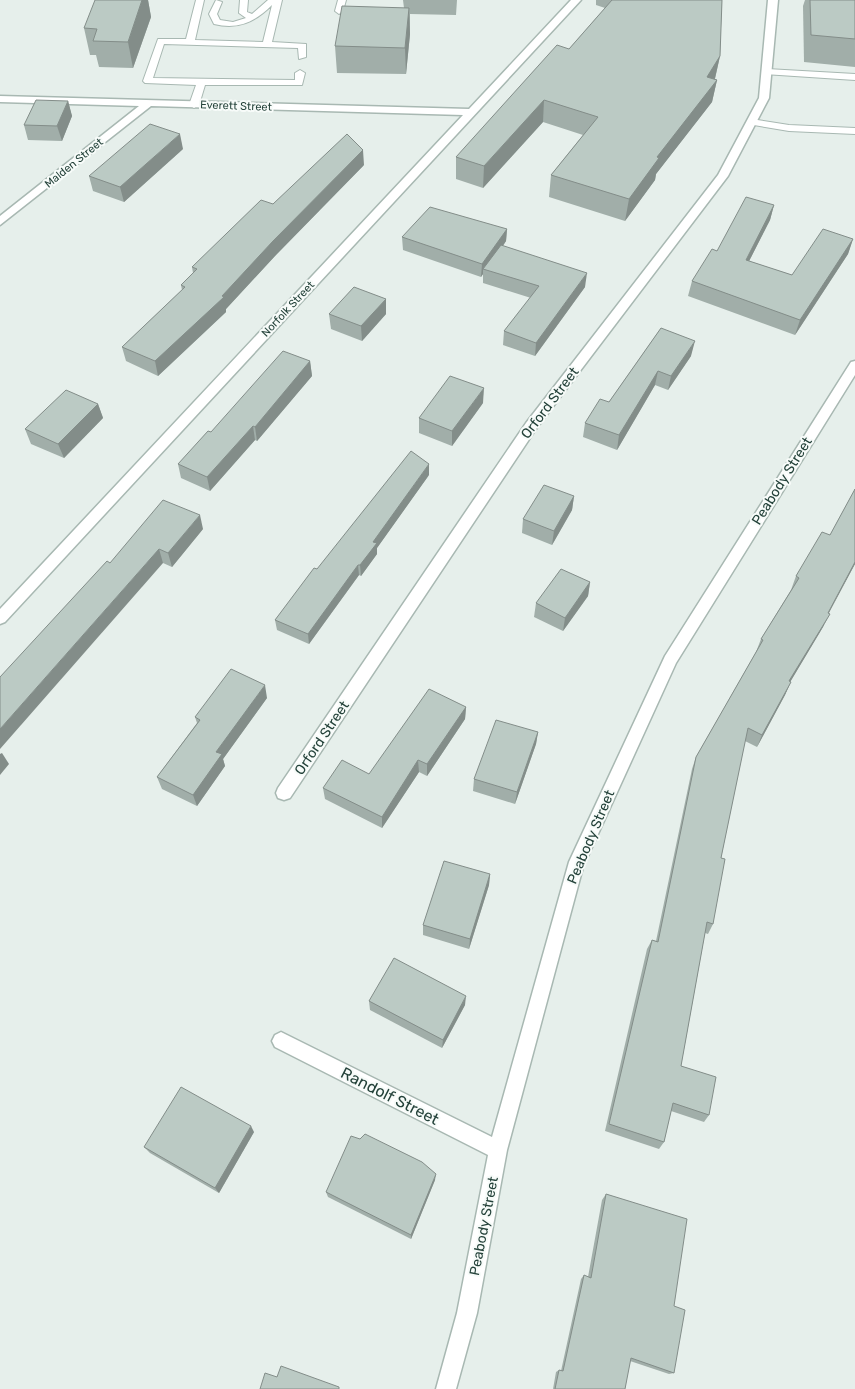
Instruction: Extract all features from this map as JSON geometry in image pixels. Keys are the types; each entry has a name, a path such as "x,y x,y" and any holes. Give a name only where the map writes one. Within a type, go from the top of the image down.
{"street":[{"name":"Norfolk Street","path":"0,618 576,0"},
{"name":"Orford Street","path":"284,794 531,426 723,176 764,98 773,0"},
{"name":"Everett Street","path":"0,99 473,112"},
{"name":"Malden Street","path":"0,222 149,103"},
{"name":"Peabody Street","path":"446,1389 467,1313 498,1150 575,867 670,660 855,365"},
{"name":"Randolf Street","path":"281,1041 498,1150"}],"lane":[{"path":"190,42 200,0"},
{"path":"244,0 243,13 252,18"},
{"path":"218,2 213,14 217,22 225,25 238,25 252,18 273,0"},
{"path":"267,45 278,0"},
{"path":"339,11 342,0"},
{"path":"300,78 212,82 148,81 161,41 303,46 302,57"},
{"path":"218,54 220,43"},
{"path":"212,82 215,70"},
{"path":"767,72 855,77"},
{"path":"194,105 200,82"},
{"path":"751,122 789,128 855,131"}],"building":[{"path":"95,0 142,0 128,42 93,41 97,29 84,28"},
{"path":"612,0 722,0 720,56 707,77 717,80 657,157 659,158 629,199 551,175 598,117 544,100 484,166 456,157 557,45 569,49"},
{"path":"810,0 855,0 855,39 811,35"},
{"path":"342,6 409,8 405,48 335,46"},
{"path":"36,100 68,101 57,126 24,125"},
{"path":"150,124 180,134 120,187 89,176"},
{"path":"347,134 363,150 273,241 222,296 224,297 155,361 122,347 185,287 181,285 197,269 192,267 261,200 273,204"},
{"path":"746,197 774,205 746,260 792,275 823,229 853,239 800,320 692,281 712,249 717,251"},
{"path":"430,207 507,229 482,264 402,237"},
{"path":"501,245 587,273 536,343 504,331 539,286 483,269"},
{"path":"354,287 386,299 361,326 329,314"},
{"path":"661,328 695,341 671,376 658,371 619,435 585,423 600,399 609,402"},
{"path":"283,351 310,361 255,427 253,426 207,477 178,464 208,431 211,432"},
{"path":"450,376 484,388 452,431 419,418"},
{"path":"66,390 98,404 58,444 25,429"},
{"path":"411,451 429,464 373,542 377,543 360,565 358,565 308,634 275,620 314,568 317,569"},
{"path":"544,485 574,496 554,531 523,519"},
{"path":"855,489 855,562 828,613 830,614 789,681 791,682 762,735 748,728 721,858 725,859 713,924 707,922 681,1066 716,1077 709,1115 673,1103 664,1142 609,1124 652,940 658,942 696,757 763,640 761,639 799,578 796,576 822,532 830,535"},
{"path":"163,500 200,515 168,553 159,549 0,729 0,677 107,561 110,563"},
{"path":"561,569 590,582 565,618 536,603"},
{"path":"231,669 265,685 216,752 222,754 193,795 157,777 200,720 195,717"},
{"path":"429,689 466,707 427,764 418,760 382,817 323,788 342,760 369,774"},
{"path":"496,720 538,732 517,792 474,779"},
{"path":"444,861 490,874 470,939 423,925"},
{"path":"394,958 466,996 443,1040 369,1001"},
{"path":"181,1087 251,1126 215,1188 144,1147"},
{"path":"365,1134 422,1162 436,1174 411,1235 326,1192 351,1136 360,1139"},
{"path":"606,1194 687,1219 674,1306 685,1310 674,1373 631,1358 625,1389 555,1389 559,1370 563,1371 584,1275 591,1278"},
{"path":"281,1366 339,1387 339,1389 260,1389 265,1373 277,1377"}]}
